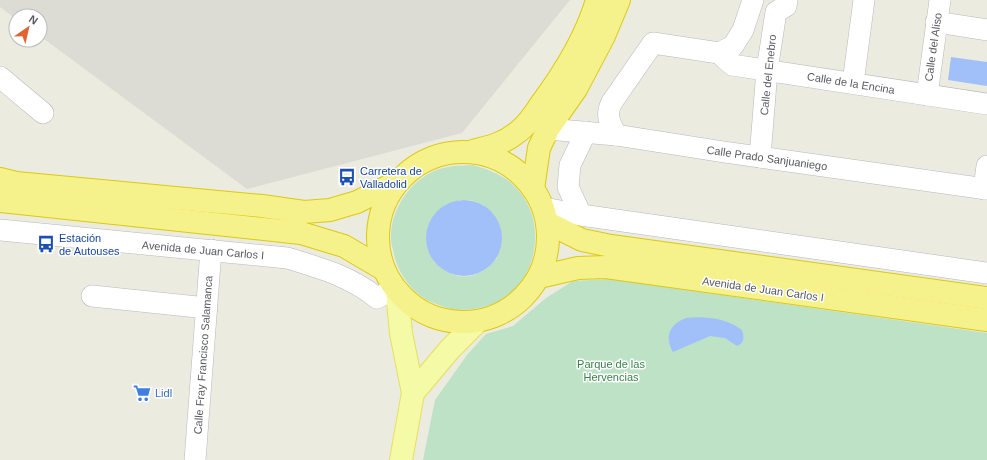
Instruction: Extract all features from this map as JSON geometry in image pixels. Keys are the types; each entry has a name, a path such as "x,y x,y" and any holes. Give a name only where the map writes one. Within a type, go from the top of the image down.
{"highway":[{"path":"0,180 16,183 262,206 304,212 330,210 357,202 397,182 417,164 442,154 470,152 501,143 516,134 531,118 560,79 591,19 597,0"},
{"path":"534,189 539,148 548,129 576,89 604,36 619,0"},
{"path":"397,182 382,209 377,239 383,269 396,290 419,311 448,321 478,321 502,313 523,298 539,277 548,251 546,215 534,189 516,170 494,157 470,152"},
{"path":"0,201 301,233 344,246 383,269"},
{"name":"Avenida de Juan Carlos I","path":"546,215 582,240 610,246 987,298"},
{"name":"Avenida de Juan Carlos I","path":"539,277 578,268 606,267 987,320"}],"main road":[{"path":"396,290 401,333 413,393 401,460"},
{"path":"413,393 450,349 478,321"}],"street":[{"path":"616,135 608,118 608,109 654,43 719,53 733,46 743,30 754,0"},
{"name":"Calle del Enebro","path":"760,157 767,70 776,12 786,6 787,0"},
{"path":"853,83 864,0"},
{"name":"Calle del Aliso","path":"927,95 940,0"},
{"path":"936,22 987,30"},
{"name":"Calle de la Encina","path":"719,53 732,65 987,104"},
{"path":"0,77 44,113"},
{"name":"Calle Prado Sanjuaniego","path":"548,129 616,135 986,189"},
{"path":"580,215 568,187 570,165 586,132"},
{"path":"986,189 987,166"},
{"path":"546,215 580,215 987,273"},
{"name":"Avenida de Juan Carlos I","path":"0,230 287,258 332,272 363,287 377,298 396,290"},
{"name":"Calle Fray Francisco Salamanca","path":"195,460 211,250"},
{"path":"92,296 207,308"}],"shaded area":[{"path":"0,0 570,0 462,133 247,189 48,42 48,8 8,8 8,13 0,7"}],"green space":[{"path":"473,165 504,178 513,185 523,197 530,211 534,225 535,241 533,256 528,270 520,284 509,295 497,303 482,308 458,310 427,300 414,290 408,283 396,262 391,241 392,227 400,203 407,192 425,176 436,170 451,166","holes":["458,200 471,200 483,205 497,258 482,272 474,275 458,276 449,273 433,261"]},
{"name":"Parque de las Hervencias","path":"610,279 987,333 987,460 423,460 435,400 467,355 486,334 513,326 546,298 573,281"}],"water":[{"path":"951,57 987,62 987,86 948,80"},
{"path":"457,200 471,200 485,206 496,217 502,231 502,245 499,253 491,265 485,270 471,276 457,276 443,270 432,259 426,245 426,231 432,217 443,206"},
{"path":"701,317 722,320 742,330 743,341 737,346 725,338 710,336 673,352 669,341 670,331 672,327 686,318"}],"place":[{"name":"Carretera de Valladolid","path":"347,177"},
{"name":"Estación de Autouses","path":"46,244"},
{"name":"Lidl","path":"142,393"}]}
